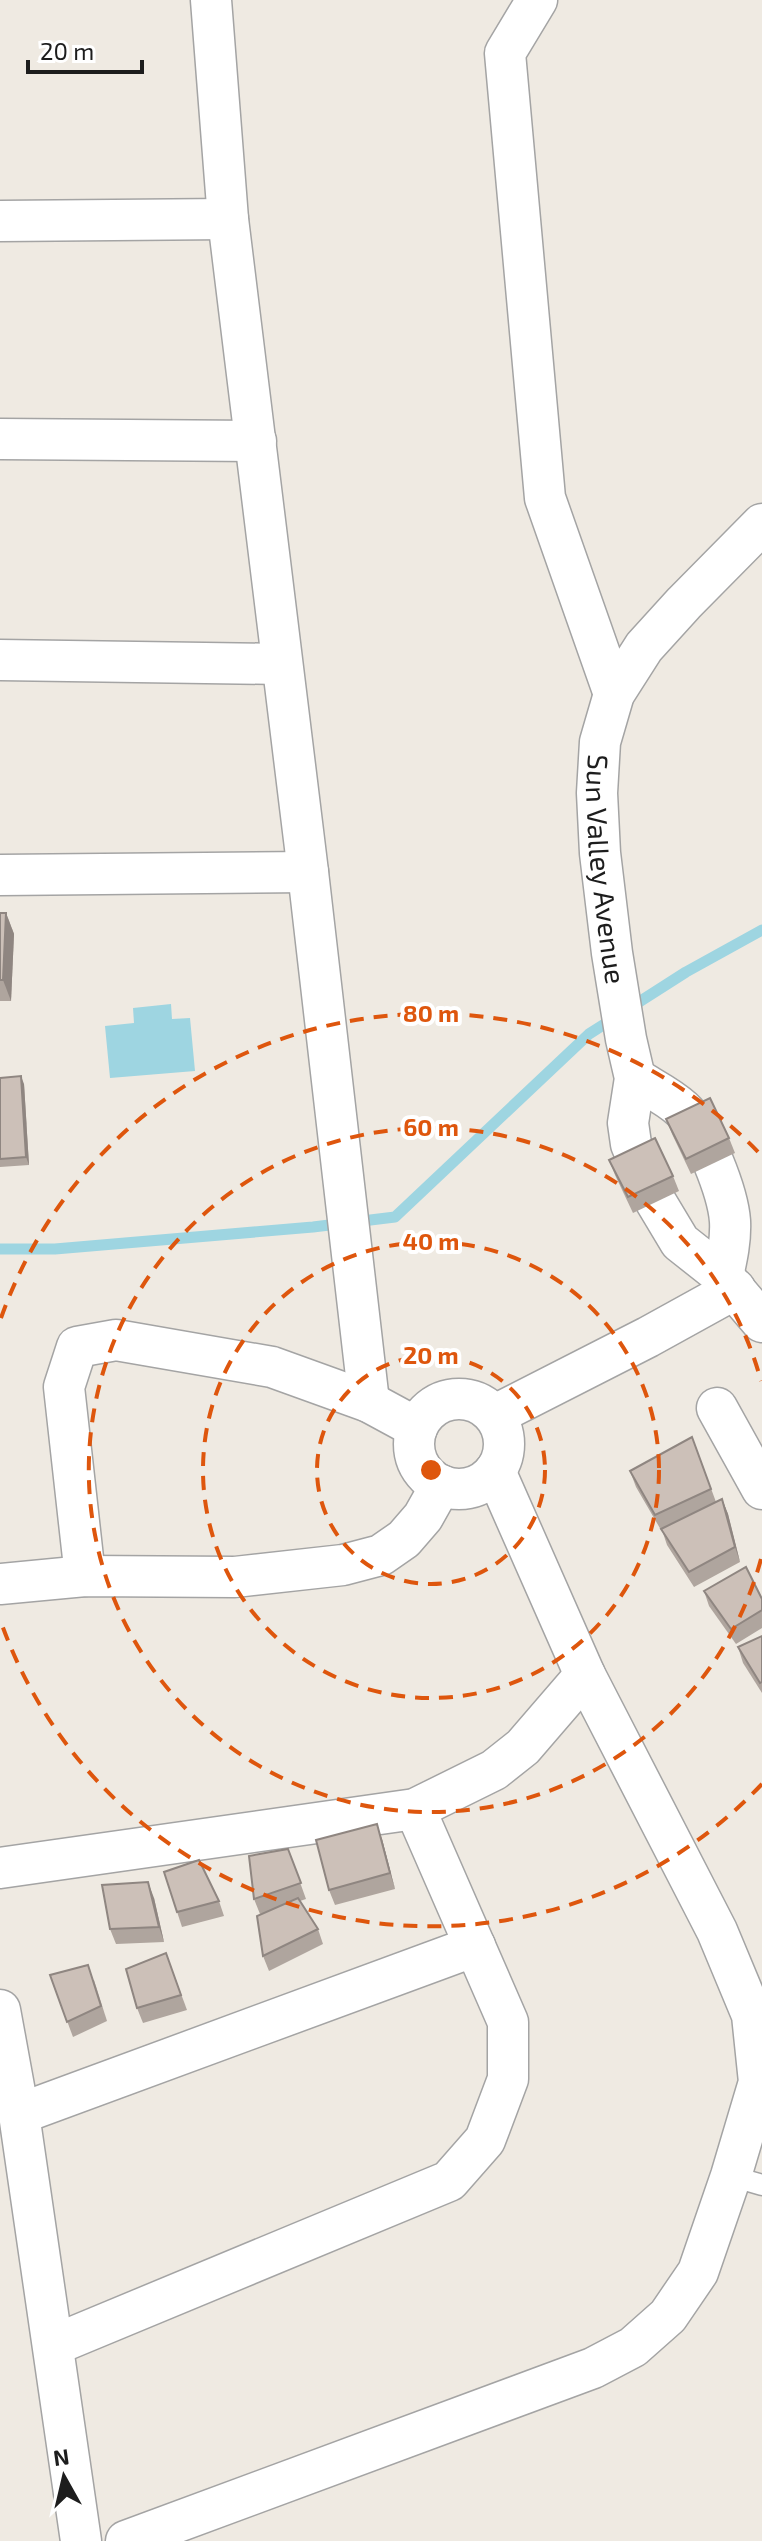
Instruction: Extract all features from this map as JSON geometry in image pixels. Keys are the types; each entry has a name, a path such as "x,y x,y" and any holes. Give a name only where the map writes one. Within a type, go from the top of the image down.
{"street":[{"path":"211,0 228,219 369,1402"},
{"path":"537,0 505,53 545,498 614,694"},
{"path":"0,221 228,219"},
{"path":"0,439 256,441"},
{"name":"Sun Valley Avenue","path":"762,524 644,647 614,694 600,742 597,793 600,853 612,953 635,1078 628,1123 631,1144 666,1223 680,1242 729,1283 762,1322"},
{"path":"0,660 281,664"},
{"path":"0,875 308,872"},
{"path":"495,1415 648,1337 729,1283 730,1219 723,1188 704,1143 683,1110 635,1078"},
{"path":"85,1576 64,1387 77,1347 116,1340 272,1367 369,1402 417,1428"},
{"path":"462,1399 480,1404 495,1415 505,1443 495,1471 484,1481 470,1488 456,1488 441,1485 427,1475 418,1461 414,1444 417,1428 427,1412 443,1402 462,1399"},
{"path":"717,1408 762,1489"},
{"path":"126,2541 579,2374 633,2347 668,2316 698,2272 746,2180 759,2082 752,2015 717,1931 585,1675 495,1471"},
{"path":"0,1584 85,1576 235,1577 356,1562 381,1555 404,1539 423,1517 441,1485"},
{"path":"0,1868 415,1809 494,1770 523,1747 585,1675"},
{"path":"54,2345 449,2181 485,2140 508,2079 508,2022 415,1809"},
{"path":"19,2114 475,1946"},
{"path":"0,2010 19,2114 81,2541"}],"water":[{"path":"171,1004 172,1019 190,1018 195,1071 110,1078 105,1026 134,1023 133,1008"}],"building":[{"path":"0,913 6,913 3,980 0,980"},
{"path":"21,1076 26,1157 0,1159 0,1078"},
{"path":"710,1098 729,1138 686,1159 666,1119"},
{"path":"655,1138 673,1176 628,1197 609,1160"},
{"path":"692,1437 711,1489 655,1515 630,1471"},
{"path":"722,1499 735,1547 689,1572 661,1529"},
{"path":"746,1567 762,1599 762,1610 731,1629 704,1591"},
{"path":"762,1636 762,1682 760,1683 738,1647"},
{"path":"377,1824 390,1873 329,1890 316,1840"},
{"path":"288,1849 301,1883 254,1899 249,1856"},
{"path":"199,1860 219,1901 177,1912 164,1872"},
{"path":"148,1882 159,1927 110,1929 102,1885"},
{"path":"298,1898 318,1929 263,1956 257,1916"},
{"path":"166,1953 181,1995 137,2008 126,1969"},
{"path":"88,1965 101,2006 67,2022 50,1975"}],"waterway":[{"path":"0,1249 55,1249 395,1217 589,1034 686,972 762,930"}]}
